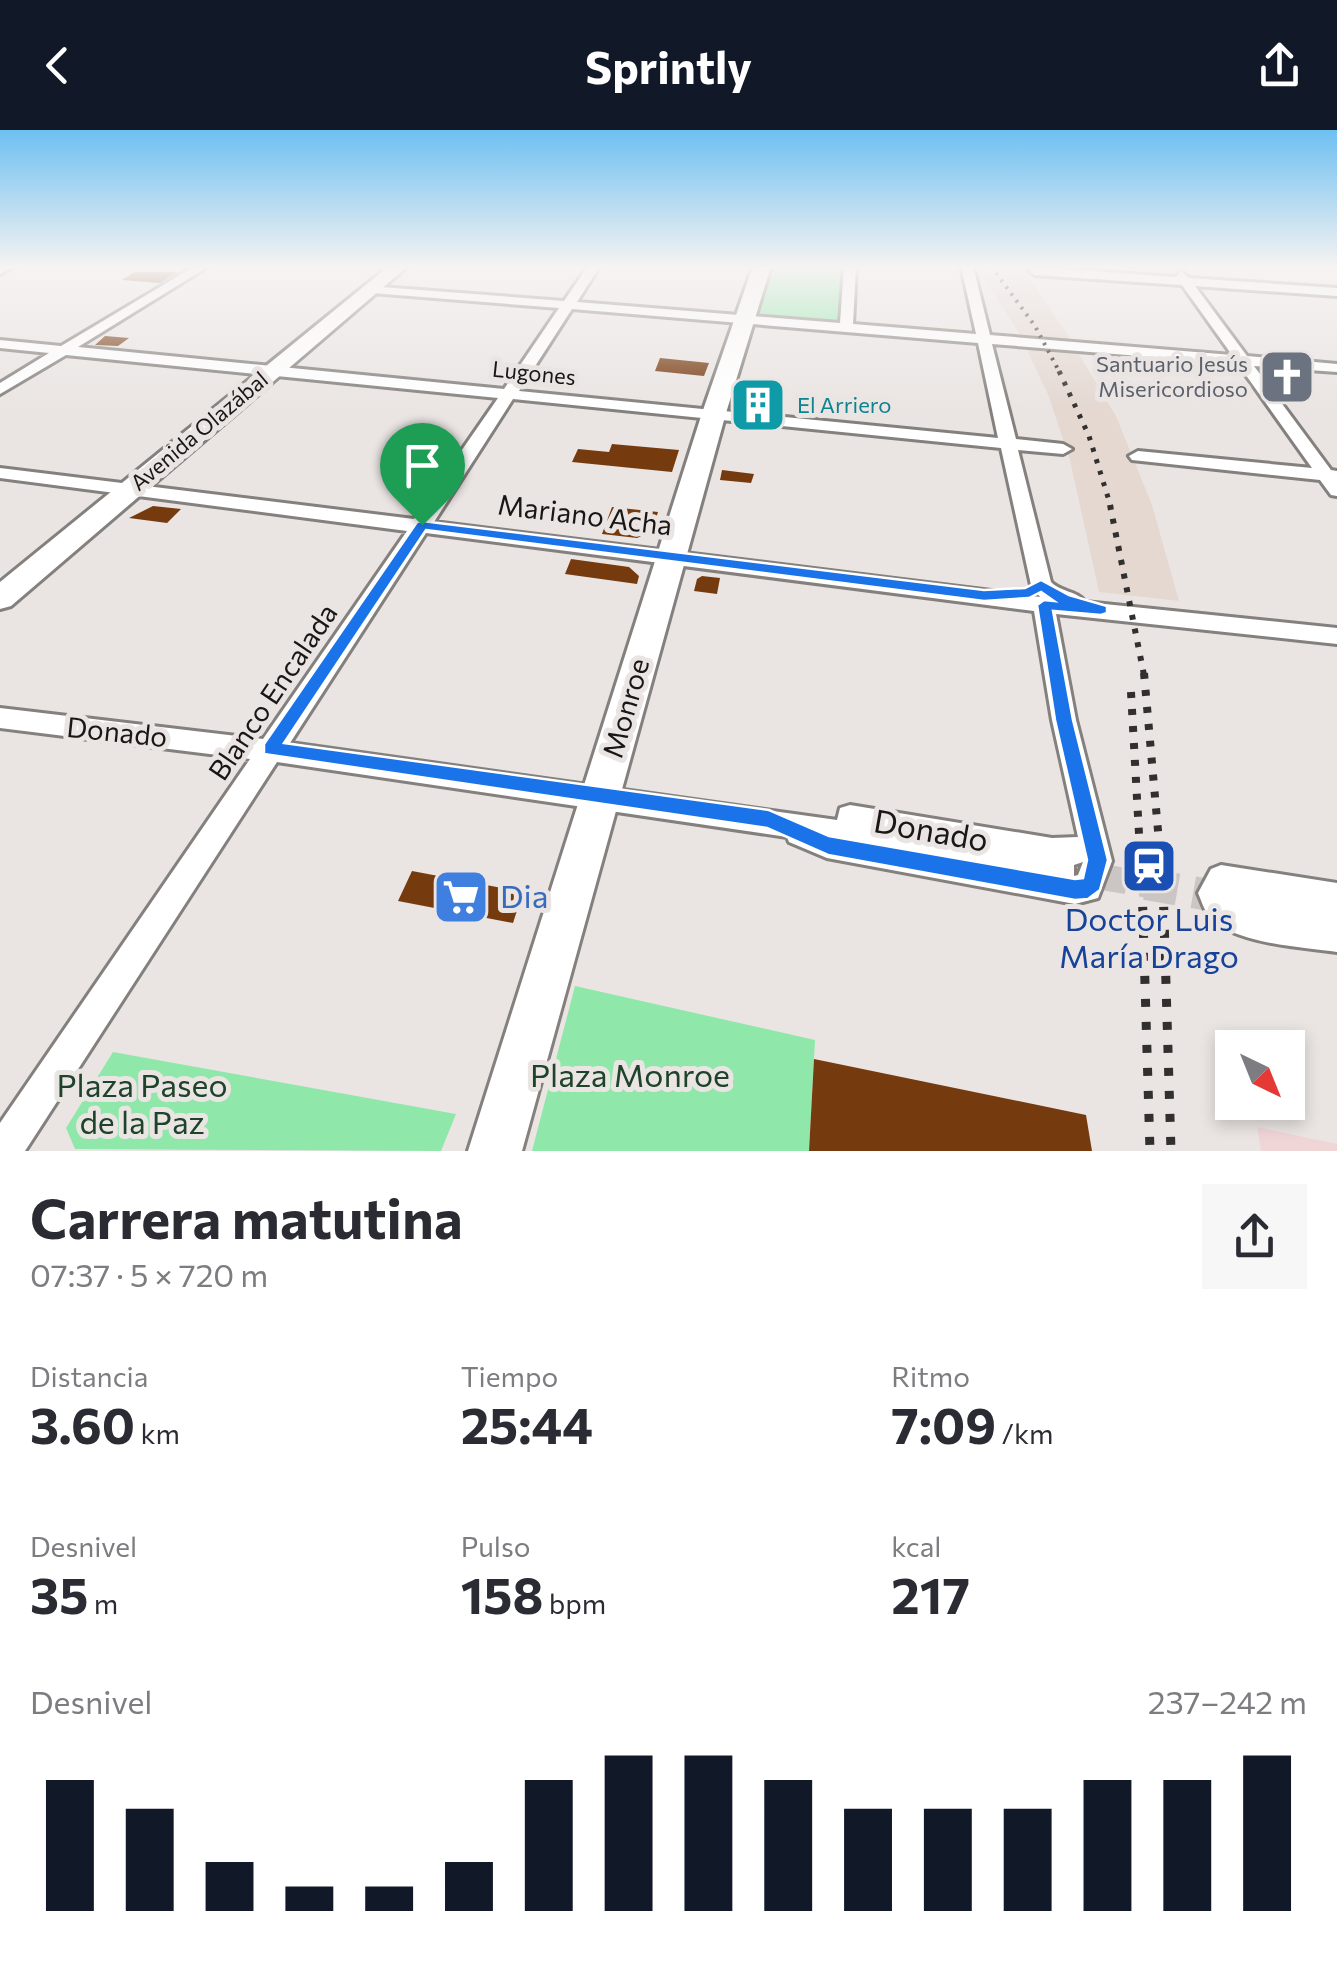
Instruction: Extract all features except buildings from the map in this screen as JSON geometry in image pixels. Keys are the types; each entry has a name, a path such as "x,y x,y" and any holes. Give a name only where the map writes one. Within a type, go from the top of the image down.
{"main road":[{"name":"Avenida Olazábal","path":"0,598 342,314"},
{"name":"Monroe","path":"495,1151 746,314"}],"street":[{"path":"0,389 125,314"},
{"name":"Blanco Encalada","path":"3,1151 561,314"},
{"path":"669,314 1337,368"},
{"path":"846,328 847,314"},
{"path":"978,314 1043,595 1064,720 1090,819 1092,844"},
{"path":"1209,314 1333,480"},
{"name":"Lugones","path":"0,344 1063,448"},
{"path":"1138,456 1333,480"},
{"name":"Mariano Acha","path":"0,473 984,596 1029,593 1101,610 1337,636"},
{"name":"Donado","path":"0,718 270,749 769,819 833,814 1052,851 1074,852 1092,844 1098,860 1093,883 1088,888 1068,880 828,845 769,819"},
{"path":"1337,897 1221,879 1213,894 1218,907 1237,919 1337,937"},
{"path":"1235,900 1337,916"}],"shaded area":[{"path":"1006,314 1053,314 1116,416 1152,505 1179,601 1099,592 1070,460 1049,397"},
{"path":"1257,1127 1337,1144 1337,1151 1261,1151"}],"green space":[{"path":"759,314 840,314 839,324"},
{"name":"Plaza Monroe","path":"575,986 815,1040 809,1151 532,1151"},
{"name":"Plaza Paseo de la Paz","path":"113,1052 456,1114 441,1151 75,1149 66,1128"}],"tunnel":[{"path":"1062,870 1160,887"},
{"path":"1146,884 1227,898"}],"railway":[{"path":"1026,314 1059,372"},
{"path":"1059,372 1089,436 1111,507"},
{"path":"1110,505 1144,675"},
{"path":"1144,673 1163,887"},
{"path":"1131,692 1142,887"},
{"path":"1142,884 1150,1151"},
{"path":"1163,884 1171,1151"}],"place":[{"name":"Santuario Jesús Misericordioso","path":"1287,377"},
{"name":"El Arriero","path":"758,405"},
{"name":"Doctor Luis María Drago","path":"1149,866"},
{"name":"Dia","path":"461,897"}],"route":[{"path":"422,525 984,596 1029,593 1041,585 1064,599 1101,610 1044,605 1064,720 1098,860 1093,883 1075,890 828,845 769,819 270,749 422,525"}]}
